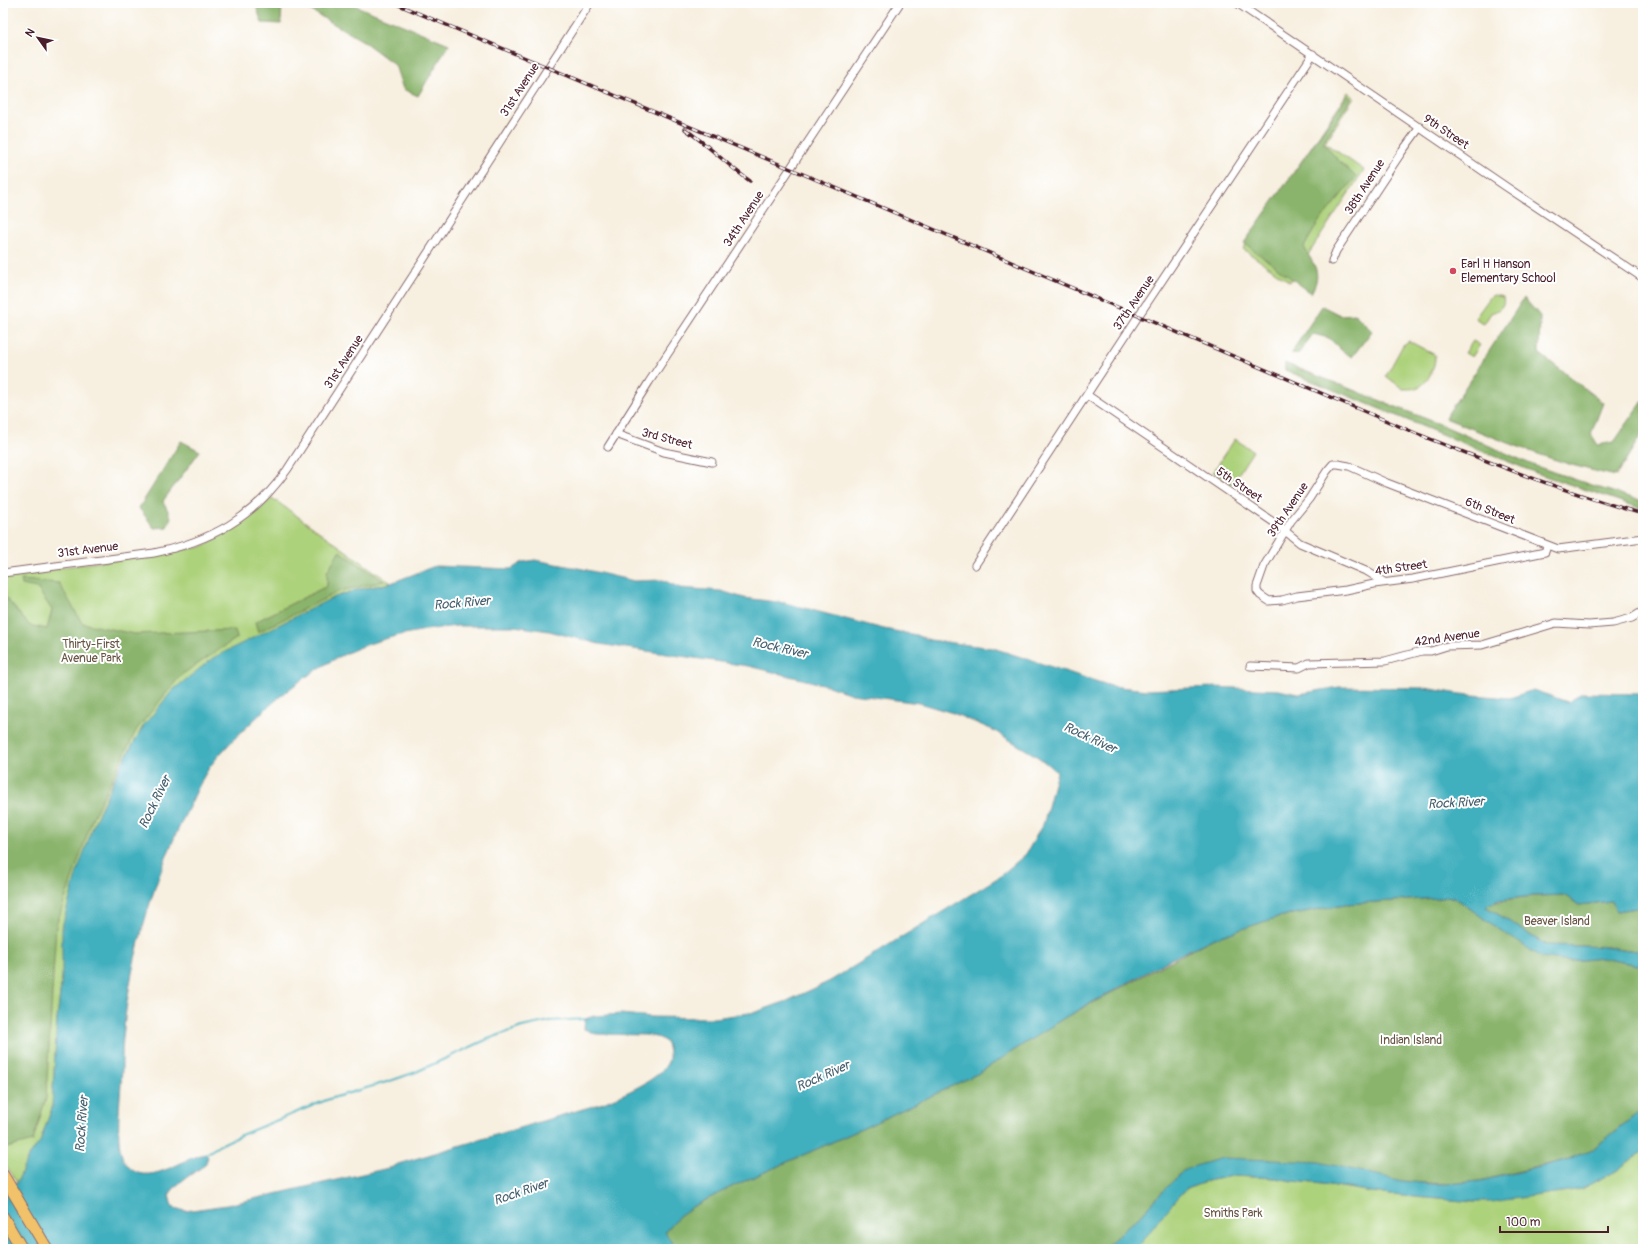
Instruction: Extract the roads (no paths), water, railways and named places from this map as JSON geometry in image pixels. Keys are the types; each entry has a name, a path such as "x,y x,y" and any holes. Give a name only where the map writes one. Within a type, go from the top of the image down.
{"highway":[{"path":"3,1175 47,1249"},
{"path":"3,1217 22,1249"}],"street":[{"name":"31st Avenue","path":"3,573 154,553 177,548 206,538 231,526 266,497 287,470 590,3"},
{"name":"34th Avenue","path":"608,447 641,394 900,3"},
{"name":"9th Street","path":"1237,3 1643,278"},
{"name":"37th Avenue","path":"975,566 1313,54"},
{"name":"38th Avenue","path":"1332,261 1336,251 1401,153 1420,128"},
{"name":"5th Street","path":"1087,395 1285,531 1300,543 1368,572 1384,582"},
{"name":"3rd Street","path":"616,434 664,452 712,462"},
{"name":"39th Avenue","path":"1257,591 1262,570 1285,531 1309,499 1326,471 1333,464"},
{"name":"6th Street","path":"1333,464 1343,464 1349,466 1547,546 1558,549 1569,549 1643,538"},
{"name":"4th Street","path":"1257,591 1264,598 1274,601 1297,596 1346,590 1364,585 1413,579 1544,552 1547,546"},
{"name":"42nd Avenue","path":"1250,666 1299,668 1309,662 1386,661 1443,647 1482,645 1556,623 1589,625 1613,624 1632,618 1643,611"}],"water":[{"name":"Rock River","path":"535,560 634,581 663,580 680,588 721,591 744,598 785,603 884,629 916,635 930,640 993,648 1111,686 1147,690 1213,687 1278,690 1299,694 1339,687 1425,688 1460,694 1510,698 1533,690 1568,702 1583,693 1643,694 1643,907 1617,911 1611,901 1579,905 1564,895 1533,896 1499,900 1485,906 1546,945 1608,947 1643,952 1643,966 1602,958 1570,961 1541,957 1454,897 1345,904 1278,917 1212,939 1171,959 1064,1018 979,1073 866,1127 731,1187 692,1207 679,1216 665,1232 677,1249 3,1249 3,1186 17,1183 28,1157 40,1142 52,1108 57,1020 62,977 62,927 77,872 95,821 120,767 144,725 173,690 213,658 332,598 356,590 391,583 435,566 511,569 523,562","holes":["457,626 514,626 549,631 599,644 748,666 822,684 852,694 919,703 953,713 993,730 1038,757 1057,772 1044,822 1026,854 999,877 830,981 787,1001 756,1012 714,1018 652,1017 621,1014 594,1016 585,1019 584,1029 596,1034 646,1035 660,1038 667,1043 669,1059 659,1073 641,1086 620,1096 603,1103 398,1164 393,1167 227,1205 185,1211 172,1207 169,1195 181,1182 205,1165 208,1157 206,1154 198,1156 168,1169 148,1174 139,1173 131,1169 123,1159 119,1137 123,1039 132,973 146,915 177,832 206,773 229,744 265,709 309,675 341,656 358,648 395,636 437,628"]},
{"path":"1643,1109 1643,1151 1616,1171 1582,1189 1492,1202 1475,1202 1391,1195 1276,1178 1232,1176 1211,1180 1186,1189 1160,1218 1137,1249 1103,1249 1141,1215 1183,1171 1223,1158 1319,1162 1403,1181 1432,1184 1480,1181 1569,1159 1593,1149"}],"waterway":[{"path":"206,1154 220,1145 241,1135 329,1099 416,1072 488,1039 522,1027 550,1021 585,1019"}],"railway":[{"path":"394,3 1420,435 1559,487 1643,514"},
{"path":"685,129 750,181"}],"place":[{"name":"Earl H Hanson Elementary School","path":"1453,271"}],"park label":[{"name":"Thirty-First Avenue Park","path":"91,651"},
{"name":"Beaver Island","path":"1557,921"},
{"name":"Indian Island","path":"1411,1040"},
{"name":"Smiths Park","path":"1233,1213"}]}
